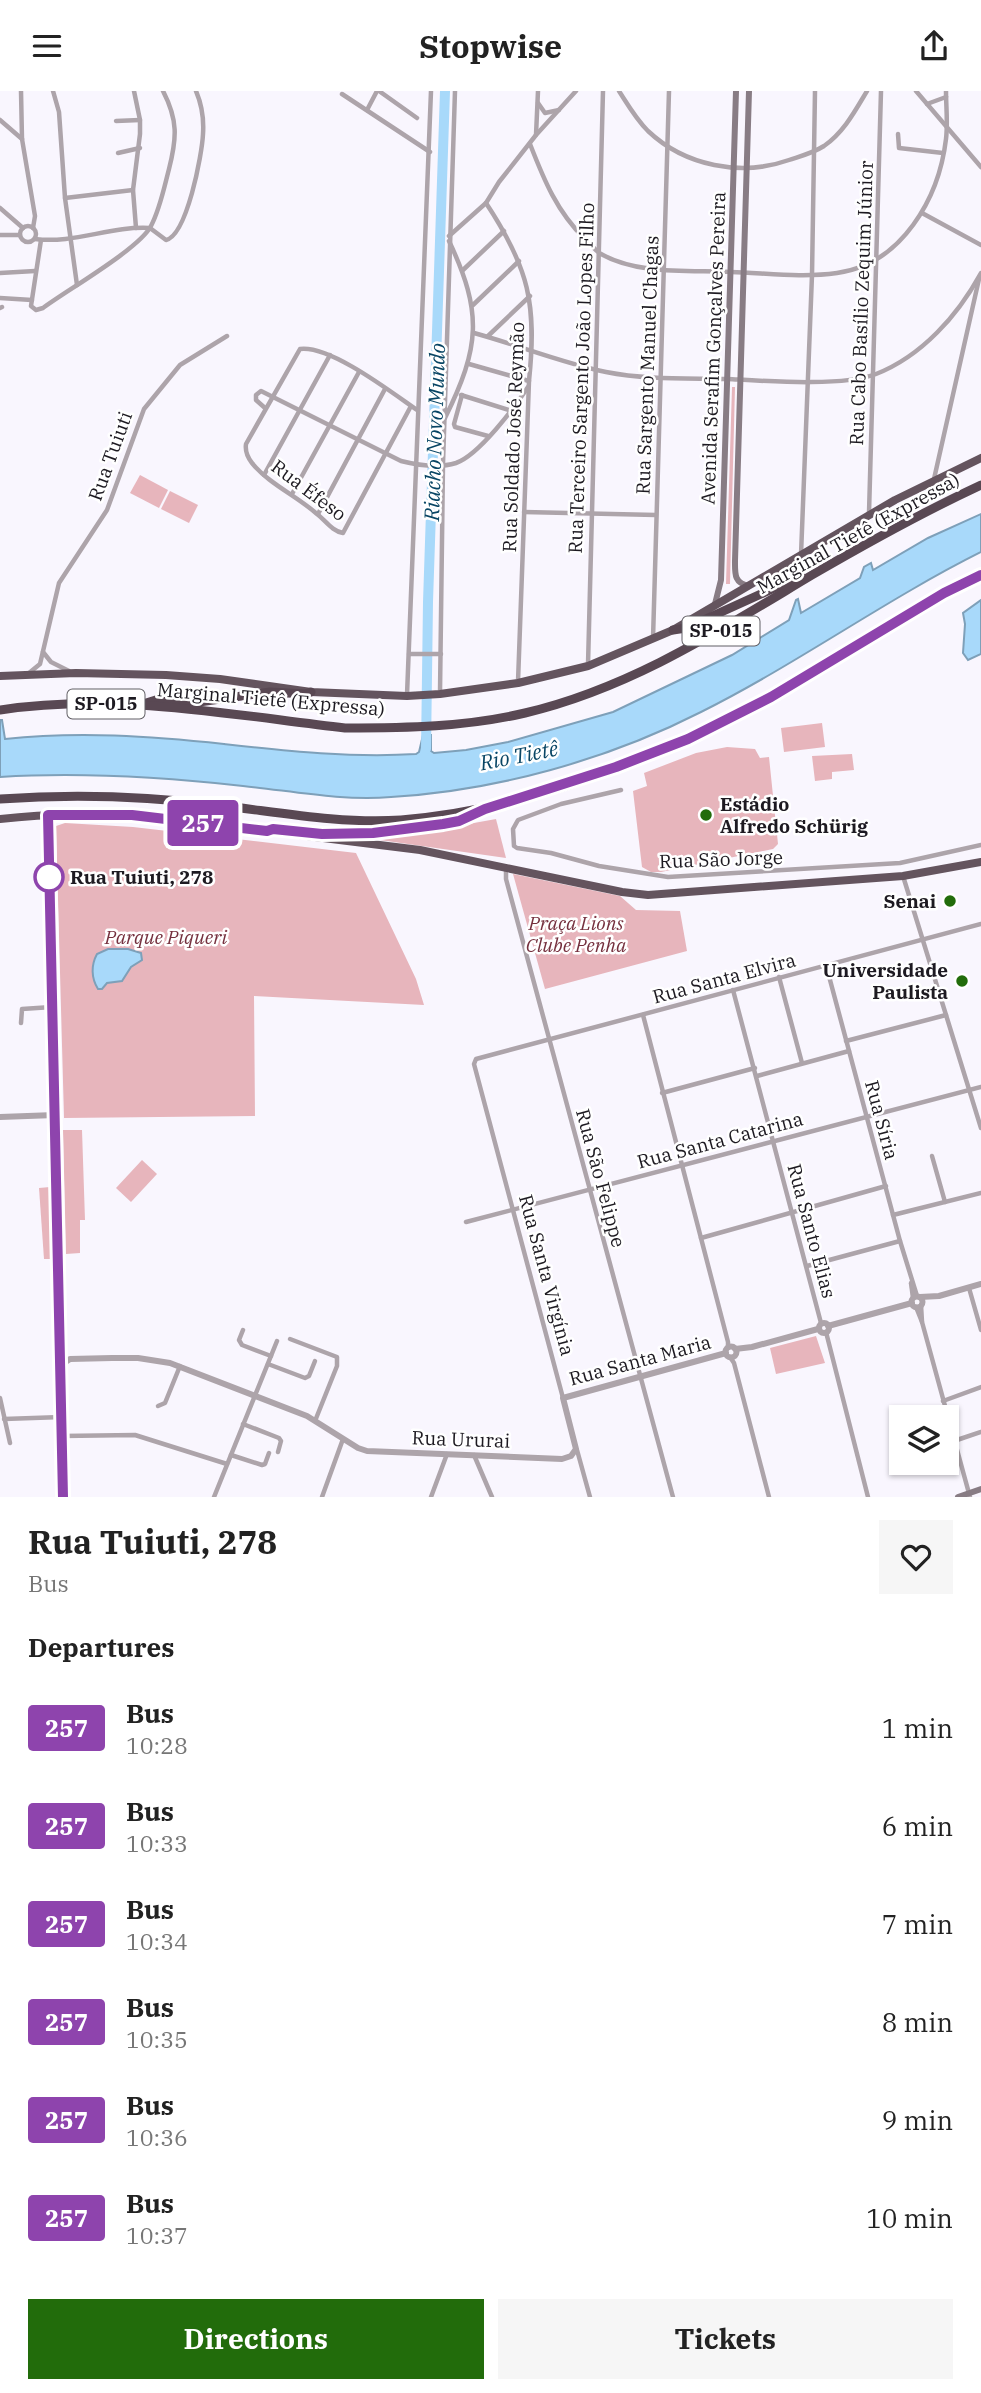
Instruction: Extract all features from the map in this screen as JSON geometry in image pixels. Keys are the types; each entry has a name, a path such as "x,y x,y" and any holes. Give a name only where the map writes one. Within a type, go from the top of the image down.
{"highway":[{"path":"0,676 76,673 166,675 220,679 311,692 407,696 437,695 518,683 588,666 673,630 869,515 933,480 981,458"},
{"name":"Marginal Tietê (Expressa)","path":"0,710 72,703 142,705 345,728 441,727 526,713 597,691 653,667 712,636 931,508 981,485"},
{"path":"267,831 273,829 322,834 389,832 459,821 485,809 603,772 688,739 771,697 944,593 981,575"},
{"path":"673,630 686,628 792,580 811,576"},
{"path":"142,705 159,699 206,702 257,693 311,692"},
{"path":"0,799 73,795 162,800 329,819 399,820 485,809"},
{"path":"0,818 132,815 267,831 420,850 648,895 903,876 981,862"}],"main road":[{"name":"Avenida Serafim Gonçalves Pereira","path":"715,604 721,580 736,91"},
{"name":"Avenida Serafim Gonçalves Pereira","path":"749,91 734,575 738,583 749,586"},
{"path":"958,1497 981,1489"}],"street":[{"path":"21,91 22,139 34,207 33,228 38,239 32,303 34,309 39,310 136,243 150,229 164,187 175,137 174,114 163,91"},
{"path":"53,91 59,112 65,198 77,285"},
{"path":"134,91 140,120 140,148 134,190 136,228"},
{"path":"0,235 20,235 27,242 136,228 150,229 166,240 172,238 192,192 203,135 202,109 196,91"},
{"path":"367,110 378,91 417,118"},
{"path":"437,695 441,654 440,464 444,420 455,91"},
{"path":"536,135 538,91"},
{"path":"449,238 486,203 536,135 576,91"},
{"path":"620,91 634,115 667,146 684,156 709,165 734,168 774,166 813,152 826,145 845,126 866,92 881,99"},
{"name":"Rua Sargento Manuel Chagas","path":"653,639 669,91"},
{"path":"801,555 812,275 815,91"},
{"name":"Rua Cabo Basílio Zequim Júnior","path":"869,515 881,91"},
{"path":"916,91 981,167"},
{"path":"407,696 430,152 430,92"},
{"path":"603,93 610,92"},
{"name":"Rua Terceiro Sargento João Lopes Filho","path":"588,666 603,93"},
{"path":"342,94 430,152"},
{"path":"530,144 552,198 571,226 599,253 629,264 665,270 812,275 840,273 877,259 895,245 922,213 932,191 943,153 946,94 927,104"},
{"path":"537,103 545,113 559,110"},
{"path":"0,120 22,139"},
{"path":"116,121 140,120"},
{"path":"898,134 899,148 943,153"},
{"path":"118,153 140,148"},
{"path":"65,198 134,190"},
{"name":"Rua Soldado José Reymão","path":"486,203 519,261 530,296 533,349 529,384 518,683"},
{"path":"0,208 23,228 33,228"},
{"path":"922,213 981,245"},
{"path":"20,235 23,228"},
{"path":"463,270 504,231"},
{"path":"449,238 463,270 472,305 474,333 454,423 455,427 489,436"},
{"path":"472,305 519,261"},
{"path":"0,273 35,271"},
{"path":"474,333 595,369 629,375 808,381 873,375 905,359 927,341 964,302 981,272"},
{"path":"933,480 981,272"},
{"path":"487,337 530,296"},
{"path":"0,298 32,303"},
{"name":"Rua Tuiuti","path":"43,651 59,583 107,510 117,489 136,426 144,409 180,365 227,336"},
{"name":"Rua Éfeso","path":"330,355 311,349 298,350 245,446 250,461 264,475 318,514 335,531 344,533 386,455"},
{"path":"264,475 330,355 417,410"},
{"path":"265,408 258,403 256,397 260,391 274,395 386,455 415,464 452,464 464,459 489,436 512,411 529,384 469,364"},
{"path":"292,494 359,372"},
{"path":"318,514 385,389"},
{"path":"444,420 460,394"},
{"path":"460,394 512,411"},
{"path":"386,455 411,406"},
{"path":"524,512 656,515"},
{"path":"43,651 51,662 76,673"},
{"path":"26,674 38,667 43,651"},
{"path":"409,654 441,654"},
{"name":"Rua São Jorge","path":"621,790 561,804 519,820 513,829 514,846 599,866 668,877 900,863 981,845"},
{"path":"48,815 63,1497"},
{"name":"Rua São Felippe","path":"506,866 506,879 673,1497"},
{"path":"903,876 981,1128"},
{"name":"Rua Santa Elvira","path":"475,1060 478,1057 981,924"},
{"name":"Rua Síria","path":"826,965 944,1405"},
{"path":"779,977 802,1063"},
{"name":"Rua Santo Elias","path":"733,990 868,1497"},
{"path":"20,1023 22,1009 52,1007"},
{"path":"643,1015 769,1497"},
{"path":"846,1041 946,1015"},
{"path":"757,1076 849,1051"},
{"name":"Rua Santa Virgínia","path":"475,1060 590,1497"},
{"path":"663,1093 755,1068"},
{"name":"Rua Santa Catarina","path":"466,1222 981,1087"},
{"path":"0,1117 55,1115"},
{"path":"932,1156 945,1202"},
{"path":"701,1238 886,1187"},
{"path":"893,1215 981,1193"},
{"path":"807,1266 900,1241"},
{"name":"Rua Santa Maria","path":"563,1398 981,1284"},
{"path":"969,1288 981,1330"},
{"path":"243,1330 239,1340 242,1345 271,1356"},
{"path":"290,1339 337,1357 337,1366 315,1421"},
{"path":"214,1497 277,1341"},
{"path":"61,1351 70,1359 61,1365"},
{"name":"Rua Ururai","path":"70,1359 138,1358 180,1366 315,1421 367,1451 562,1459 571,1456 576,1449"},
{"path":"268,1364 305,1378 309,1376 315,1361"},
{"path":"158,1406 165,1403 180,1366"},
{"path":"943,1401 981,1387"},
{"path":"0,1398 10,1443"},
{"path":"4,1419 62,1416"},
{"path":"243,1424 279,1438 281,1441 278,1452"},
{"path":"959,1439 981,1432"},
{"path":"62,1436 135,1435 227,1464"},
{"path":"322,1497 343,1439"},
{"path":"231,1455 262,1465 269,1453"},
{"path":"431,1497 447,1454"},
{"path":"474,1455 492,1497"},
{"name":"Rua Síria","path":"959,1459 969,1495"}],"green space":[{"path":"732,387 735,387 730,584 726,584"},
{"path":"140,475 168,490 159,508 130,493"},
{"path":"170,491 198,505 189,523 161,509"},
{"path":"822,723 825,747 784,752 781,728"},
{"name":"Estádio Alfredo Schürig","path":"727,747 755,749 760,758 769,757 778,844 773,849 661,872 651,872 642,867 633,791 647,786 644,773 696,753"},
{"path":"852,754 854,770 832,772 832,779 815,781 812,756"},
{"path":"496,819 506,858 380,840"},
{"name":"Parque Piqueri","path":"65,823 133,827 356,853 416,979 424,1005 254,996 255,1116 64,1118 56,826"},
{"name":"Praça Lions Clube Penha","path":"513,874 620,896 636,910 680,911 687,951 545,989"},
{"path":"63,1130 82,1130 85,1220 80,1220 80,1253 66,1254"},
{"path":"142,1160 157,1174 131,1202 116,1188"},
{"path":"50,1187 51,1259 44,1259 39,1188"},
{"path":"816,1336 825,1363 776,1374 770,1348"}],"water":[{"name":"Rio Tietê","path":"981,514 981,552 910,590 772,673 701,712 628,745 550,770 470,788 372,798 335,797 152,778 91,775 0,777 0,720 5,739 114,735 344,754 416,754 419,752 423,735 431,735 431,751 434,753 508,742 613,712 732,655 789,620 796,600 798,599 801,613 860,578 864,567 871,563 873,570 928,538"},
{"path":"981,600 981,654 968,660 963,653 963,613"},
{"path":"108,949 128,949 141,953 142,960 131,967 122,981 107,983 102,989 98,989 93,971 97,954"}],"waterway":[{"name":"Riacho Novo Mundo","path":"426,749 428,602 445,91"}],"bus line":[{"name":"257","path":"63,1497 48,815 132,815 267,831 273,829 322,834 389,832 459,821 485,809 550,790 688,739 771,697 944,593 981,575"}],"place":[{"name":"Estádio Alfredo Schürig","path":"706,815"},
{"name":"Rua Tuiuti, 278","path":"49,877"},
{"name":"Senai","path":"950,901"},
{"name":"Universidade Paulista","path":"962,981"}]}
